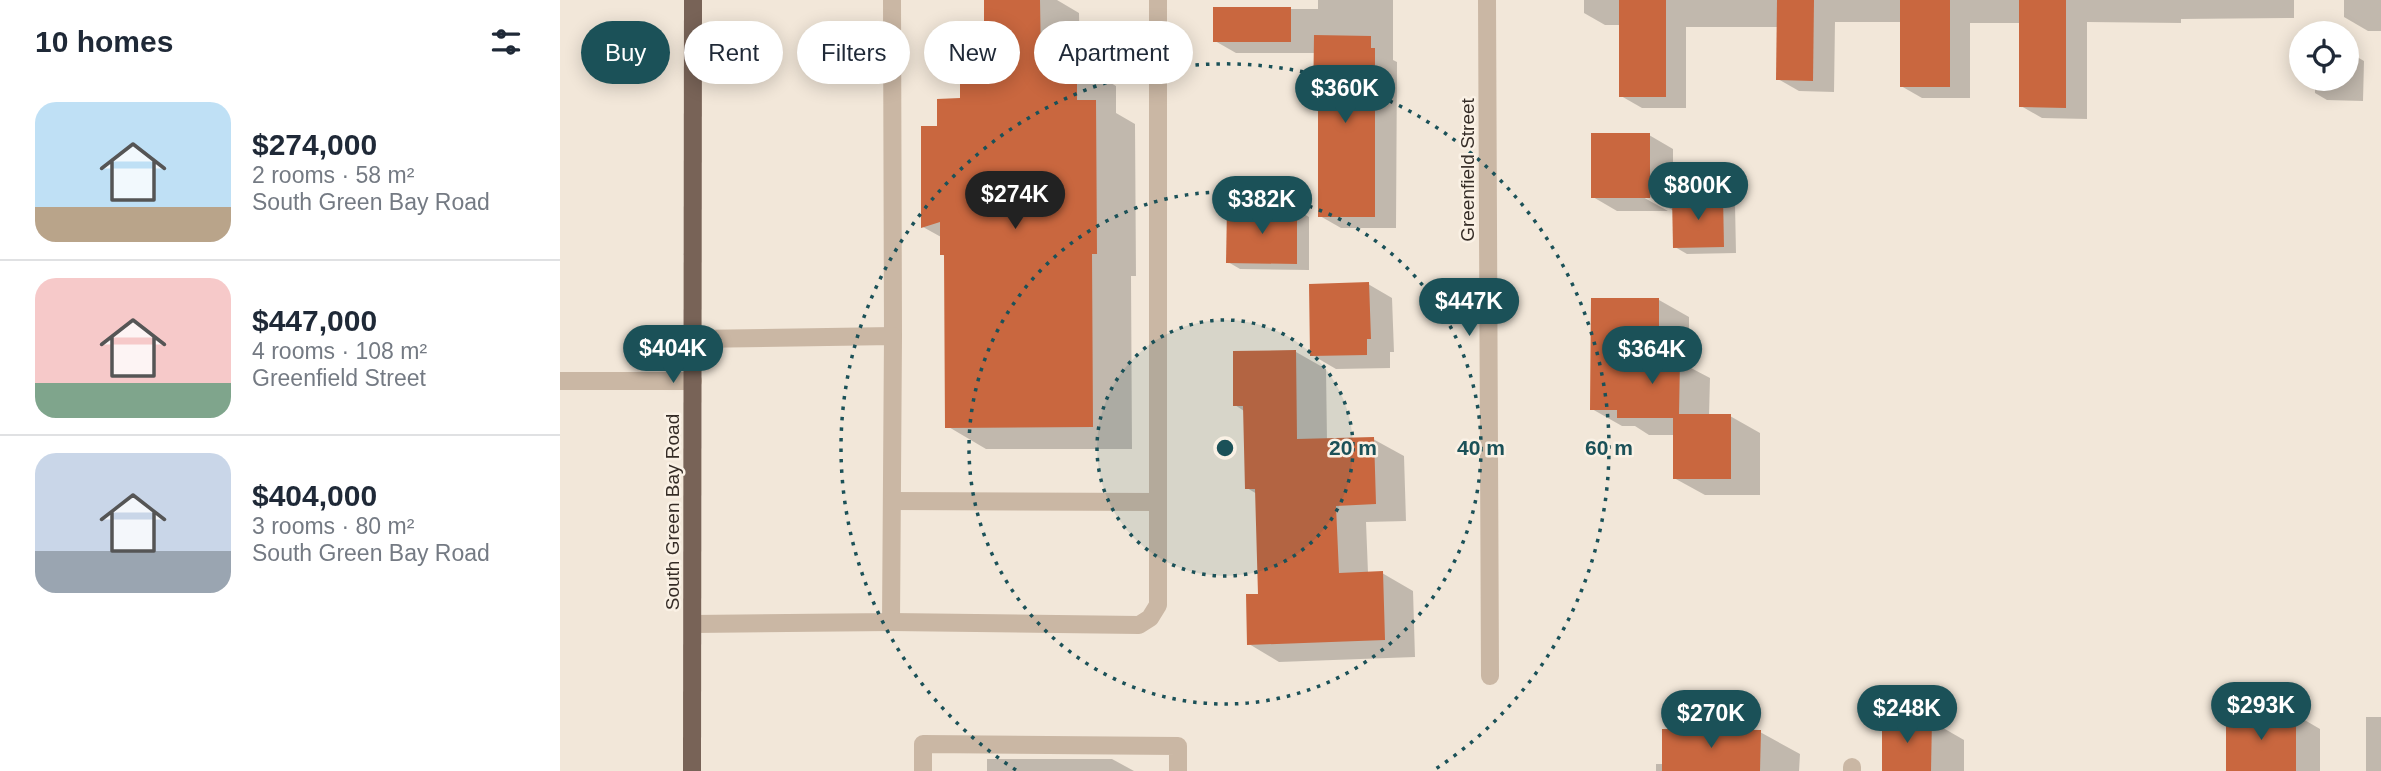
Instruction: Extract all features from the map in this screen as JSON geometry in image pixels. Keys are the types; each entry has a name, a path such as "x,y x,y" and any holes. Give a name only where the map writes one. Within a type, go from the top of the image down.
{"main road":[{"name":"South Green Bay Road","path":"692,771 693,0"}],"street":[{"path":"891,622 892,0"},
{"path":"693,624 891,622 1139,625 1150,618 1158,605 1158,0"},
{"name":"Greenfield Street","path":"1487,0 1490,676"},
{"path":"693,339 893,336"},
{"path":"560,381 693,381"},
{"path":"893,501 1158,502"},
{"path":"923,771 923,744 1178,746 1178,771"}],"building":[{"path":"984,0 1040,0 1040,21 1034,21 1034,84 1077,84 1077,100 1096,100 1097,254 1092,254 1093,427 945,428 944,255 940,255 940,222 921,228 921,126 937,126 937,99 960,98 960,84 1020,84 1020,21 984,21"},
{"path":"1619,0 1666,0 1666,97 1619,97"},
{"path":"1777,0 1814,0 1813,81 1776,80"},
{"path":"1900,0 1950,0 1950,87 1900,87"},
{"path":"2019,0 2066,0 2066,108 2019,107"},
{"path":"1213,7 1291,7 1291,42 1213,42"},
{"path":"1314,35 1371,36 1371,48 1375,48 1375,217 1318,217 1318,107 1313,107"},
{"path":"1591,133 1650,133 1650,198 1591,198"},
{"path":"1672,196 1723,196 1724,247 1673,248"},
{"path":"1227,208 1297,208 1297,264 1226,263"},
{"path":"1369,282 1371,339 1367,339 1367,355 1310,356 1309,284"},
{"path":"1591,298 1659,298 1659,359 1680,359 1679,414 1731,414 1731,479 1673,479 1673,418 1617,418 1617,410 1590,410"},
{"path":"1296,350 1297,439 1374,437 1376,504 1336,506 1339,573 1383,571 1385,640 1247,645 1246,594 1258,594 1255,489 1245,489 1243,406 1233,406 1233,351"},
{"path":"2226,714 2296,714 2296,771 2226,771"},
{"path":"1882,719 1932,719 1931,771 1882,771"},
{"path":"1662,729 1761,730 1760,771 1662,771"}]}
